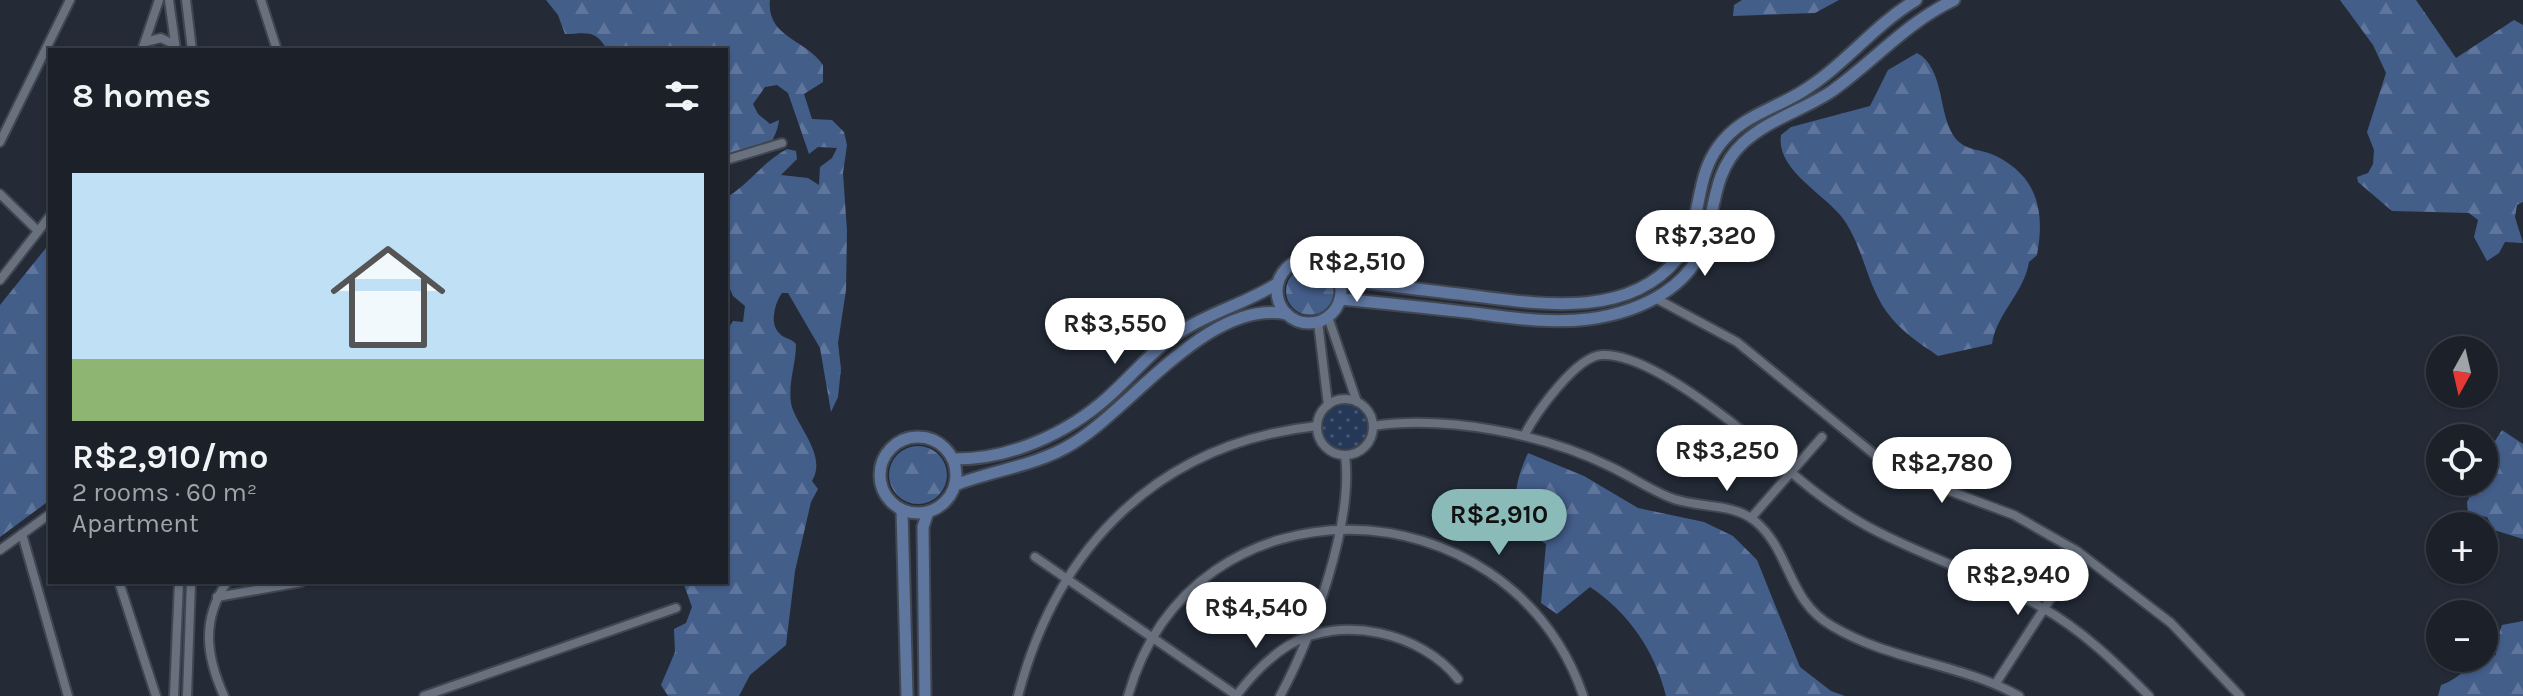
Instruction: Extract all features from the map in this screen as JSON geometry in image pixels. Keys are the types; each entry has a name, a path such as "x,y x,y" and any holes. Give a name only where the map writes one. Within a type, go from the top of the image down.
{"main road":[{"path":"953,459 974,459 1016,450 1061,430 1105,400 1178,333 1224,306 1278,283 1291,265 1301,261 1322,262 1338,278 1564,305 1605,299 1647,282 1664,272 1684,249 1700,183 1716,149 1727,136 1758,112 1800,94 1826,76 1879,27 1916,0"},
{"path":"1340,299 1554,322 1620,312 1657,299 1680,281 1698,259 1708,232 1721,172 1742,143 1772,122 1834,89 1898,35 1954,0"},
{"path":"1278,283 1280,305 1287,314 1296,320 1323,320 1340,299 1338,278"},
{"path":"955,485 953,459 945,448 921,437 908,438 886,453 880,479 883,491 902,510 928,512 940,506 955,485 1021,466 1070,445 1116,413 1188,347 1232,322 1265,310 1287,314"},
{"path":"902,510 907,696"},
{"path":"925,696 923,527 928,512"}],"street":[{"path":"0,142 70,0"},
{"path":"144,46 159,0"},
{"path":"169,0 175,47"},
{"path":"186,0 192,48"},
{"path":"261,0 276,48"},
{"path":"144,46 161,38 175,47"},
{"path":"728,159 782,143"},
{"path":"0,194 38,231"},
{"path":"0,280 48,218"},
{"path":"1657,299 1737,342 1875,455 1931,484 2014,515 2077,551 2171,623 2240,696"},
{"path":"1323,320 1357,402 1370,414 1373,426 1363,448 1345,455 1323,444 1317,426 1328,405 1323,320"},
{"path":"1524,436 1548,399 1586,361 1606,355 1656,373 1710,407 1828,503 1889,538 1955,565 2043,608 2107,656 2149,696"},
{"path":"1328,405 1345,399 1357,402"},
{"path":"1373,426 1438,425 1524,436 1590,457 1661,494 1751,518 1772,542 1791,583 1817,617 1863,642 1996,683 2019,696"},
{"path":"1018,696 1040,627 1066,578 1105,528 1127,506 1180,468 1247,439 1317,426"},
{"path":"1751,518 1822,437"},
{"path":"1280,696 1307,637 1340,530 1345,455"},
{"path":"0,550 48,515"},
{"path":"1128,696 1153,638 1192,591 1241,557 1276,542 1340,530 1404,534 1434,542 1491,571 1538,612 1557,637 1583,695"},
{"path":"22,534 68,696"},
{"path":"1035,557 1236,696 1272,657 1307,637 1365,631 1401,638 1433,655 1458,679"},
{"path":"1996,683 2069,570"},
{"path":"120,584 156,696"},
{"path":"174,696 179,584"},
{"path":"187,696 191,584"},
{"path":"224,696 207,649 210,619 217,597 226,584"},
{"path":"217,597 290,584"},
{"path":"424,696 676,608"},
{"path":"177,644 189,645"}],"shaded area":[{"path":"1345,405 1360,412 1367,427 1360,442 1345,449 1330,442 1323,427 1330,412"}],"green space":[{"path":"546,0 770,0 770,12 780,30 823,65 823,82 804,94 812,119 832,120 844,132 847,145 843,173 847,231 846,290 838,343 841,369 838,397 831,412 820,348 788,293 782,293 775,307 774,324 781,335 796,344 791,403 813,451 816,471 812,481 818,489 811,502 795,571 786,645 750,675 739,696 668,696 661,685 675,652 674,629 686,623 692,607 684,584 728,584 728,329 733,321 743,322 745,306 733,296 728,285 728,196 787,149 796,151 797,159 781,175 808,178 819,185 820,167 832,158 837,148 818,147 809,154 788,93 777,85 765,87 753,104 758,114 770,124 779,120 768,146 745,159 728,159 728,48 606,48 594,35 565,34 558,15"},
{"path":"1742,0 1839,0 1815,13 1733,16 1734,5"},
{"path":"2340,0 2416,0 2456,58 2514,20 2523,25 2523,202 2517,205 2515,217 2523,243 2505,242 2499,253 2487,261 2474,237 2478,220 2469,213 2392,211 2358,182 2357,177 2368,173 2373,164 2374,150 2367,132 2386,73 2373,45"},
{"path":"1917,53 1932,69 1953,135 1962,144 1996,156 2021,174 2035,197 2040,224 2037,255 2029,262 2022,284 1999,323 1992,344 1938,356 1891,318 1879,300 1860,251 1841,216 1792,169 1781,147 1781,135 1791,127 1870,106 1888,70"},
{"path":"48,245 48,501 0,537 0,305"},
{"path":"1310,267 1319,268 1327,274 1333,282 1333,300 1327,308 1319,314 1310,315 1301,314 1293,308 1287,300 1286,291 1287,282 1293,274 1301,268"},
{"path":"2502,430 2523,444 2523,539 2498,531 2498,512 2468,512 2470,496 2498,496 2498,436"},
{"path":"918,446 939,454 947,475 939,496 918,504 897,496 889,475 897,454"},
{"path":"1528,453 1584,476 1638,508 1704,522 1733,536 1757,560 1800,667 1831,691 1845,696 1666,696 1647,648 1628,621 1604,597 1590,587 1557,614 1541,603 1546,544 1525,524 1516,503 1518,480"},
{"path":"2523,621 2523,696 2438,696 2441,685 2464,672 2498,672 2498,636 2502,625"}]}
